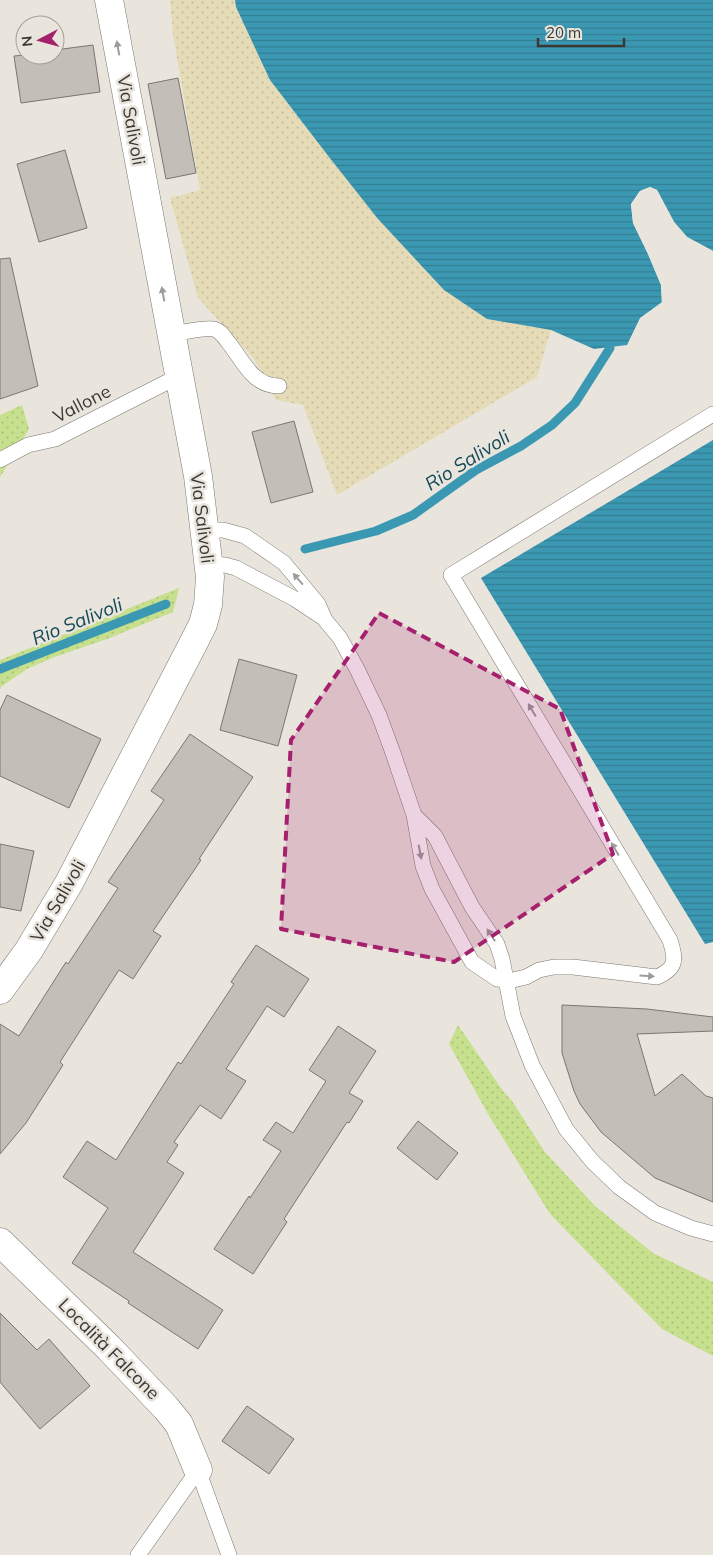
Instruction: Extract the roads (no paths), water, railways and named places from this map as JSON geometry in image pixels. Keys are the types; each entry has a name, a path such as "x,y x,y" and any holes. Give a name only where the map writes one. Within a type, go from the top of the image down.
{"street":[{"name":"Via Salivoli","path":"0,990 29,950 69,883 203,624 208,605 209,564 198,476 109,0"},
{"name":"Località Falcone","path":"0,1242 109,1348 166,1408 179,1424 198,1470"}],"lane":[{"path":"171,334 213,329 221,333 254,378 269,386 279,386"},
{"name":"Vallone","path":"0,460 28,446 55,439 179,376"},
{"path":"209,564 236,568 295,599 312,609 325,620 340,638 379,715 414,815 423,866 432,889 472,962 497,979 507,980 526,977 539,970 554,967 573,967 656,977 668,972 672,965 675,956 670,940 451,575 713,414"},
{"path":"205,530 223,530 244,536 284,563 318,604 325,620"},
{"path":"414,815 435,836 472,907 497,944 507,980 513,1016 532,1065 566,1129 592,1161 619,1187 655,1213 691,1228 713,1234"},
{"path":"138,1555 198,1470"},
{"path":"198,1470 229,1555"}],"water":[{"path":"235,0 713,0 713,251 687,237 674,222 657,190 650,187 640,191 631,204 633,223 661,285 662,302 640,318 627,345 594,349 551,330 487,319 444,290 378,219 329,157 270,80 236,7"},
{"path":"713,440 713,942 705,944 481,578"}],"waterway":[{"name":"Rio Salivoli","path":"305,549 376,531 413,515 476,470 521,446 552,425 575,403 610,348"},
{"name":"Rio Salivoli","path":"0,669 166,604"}]}
